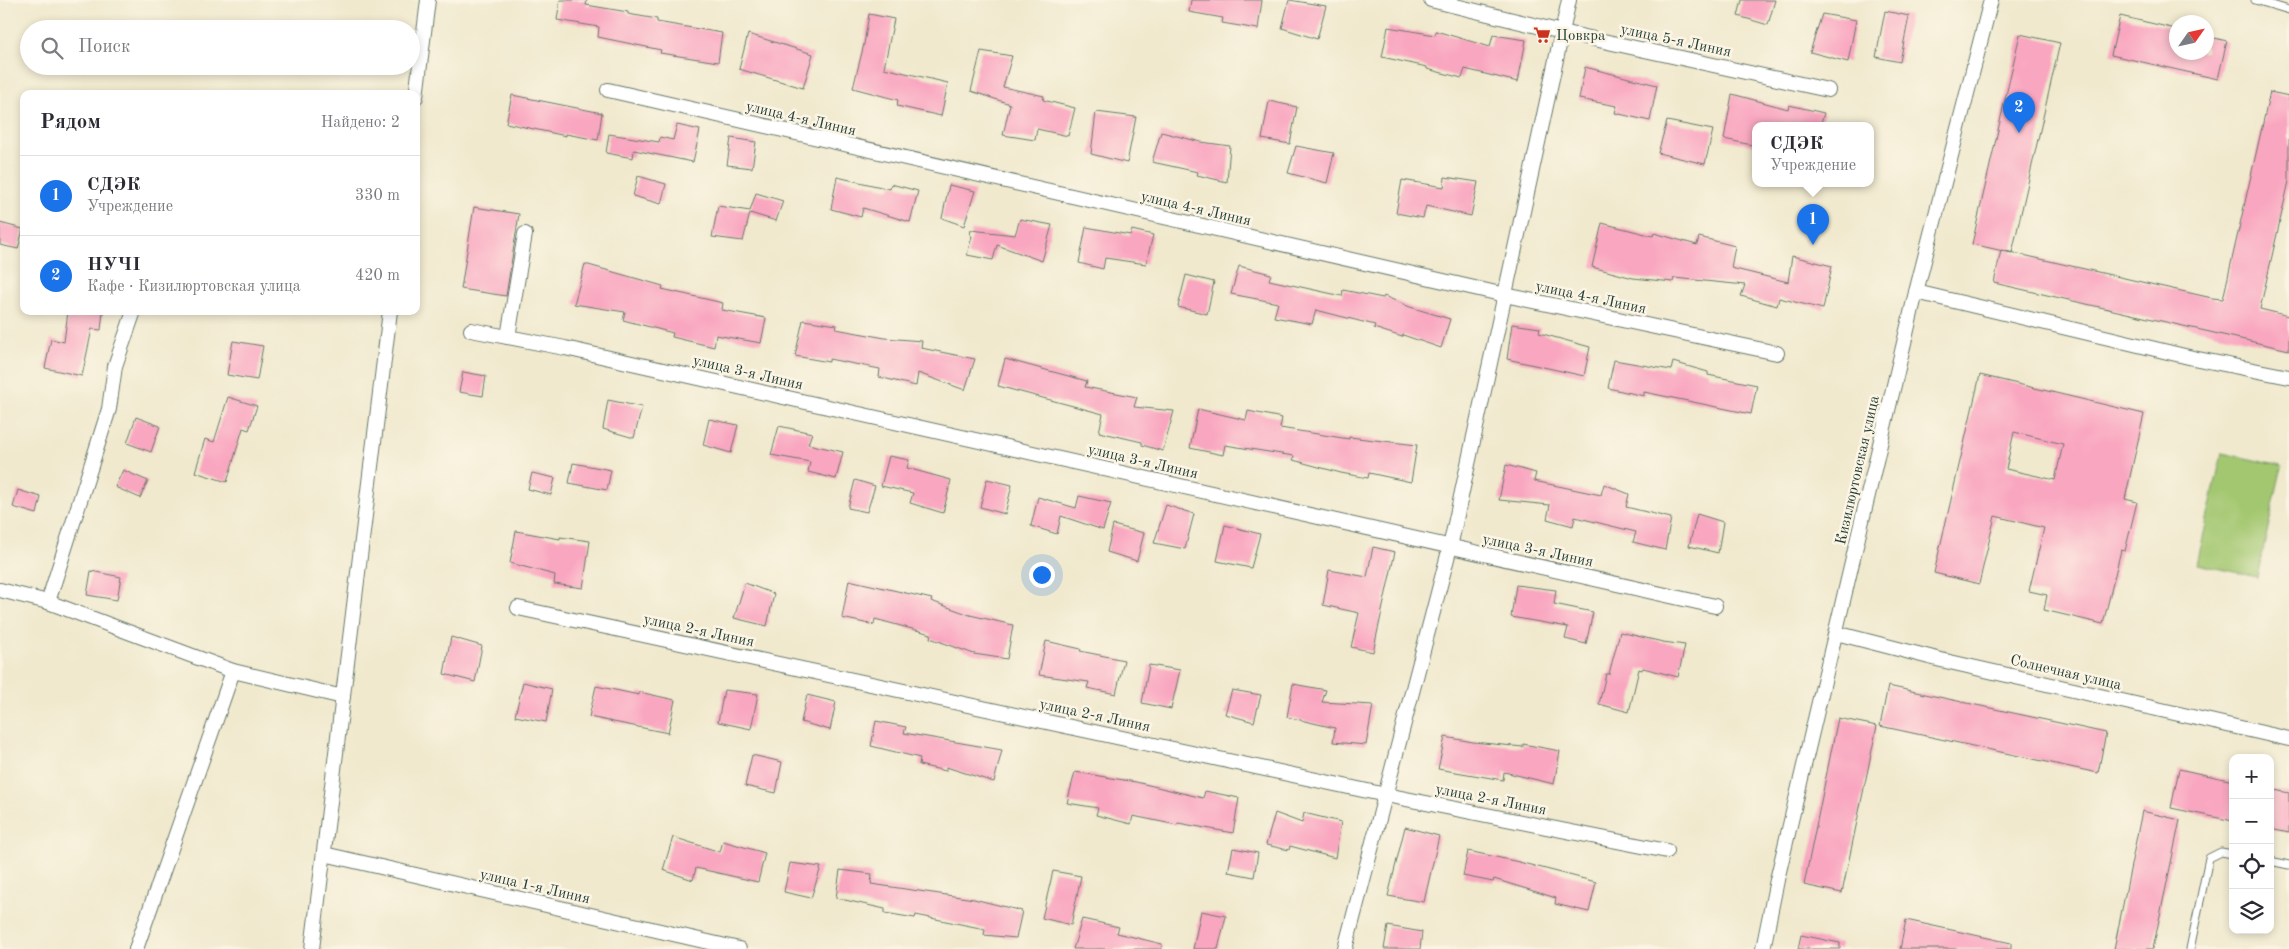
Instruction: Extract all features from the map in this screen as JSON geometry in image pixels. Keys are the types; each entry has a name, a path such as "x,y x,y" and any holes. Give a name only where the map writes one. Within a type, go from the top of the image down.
{"street":[{"path":"420,65 428,0"},
{"name":"улица 5-я Линия","path":"1431,0 1562,32 1828,90"},
{"path":"1345,949 1450,547 1569,0"},
{"name":"Кизилюртовская улица","path":"1763,949 1777,880 1916,292 1991,0"},
{"path":"417,90 419,75"},
{"name":"улица 4-я Линия","path":"608,90 1505,295 1777,353"},
{"path":"508,337 525,234"},
{"path":"1916,292 2193,358 2289,377"},
{"path":"48,602 109,409 116,366 133,315"},
{"path":"312,949 390,315"},
{"name":"улица 3-я Линия","path":"472,330 564,348 1715,606"},
{"path":"0,590 48,602 233,671 343,697"},
{"name":"улица 2-я Линия","path":"518,608 1386,795 1667,851"},
{"name":"Солнечная улица","path":"1836,633 1941,660 2289,739"},
{"path":"136,949 233,671"},
{"name":"улица 1-я Линия","path":"324,854 739,949"}],"lane":[{"path":"2255,0 2289,10"},
{"path":"2190,949 2209,858 2221,852 2229,853"},
{"path":"2274,862 2289,865"}],"green space":[{"path":"2222,453 2282,466 2257,577 2197,564"}],"building":[{"path":"560,0 587,0 586,5 628,12 628,14 657,19 657,22 722,33 718,62 660,53 661,50 598,37 599,27 557,20"},
{"path":"1191,0 1262,0 1258,29 1222,23 1223,18 1189,12"},
{"path":"1289,0 1326,6 1317,39 1282,28"},
{"path":"1742,0 1775,0 1768,25 1738,16"},
{"path":"1885,11 1909,16 1900,62 1876,57"},
{"path":"869,14 894,19 884,68 948,83 941,116 897,106 898,100 853,88"},
{"path":"1822,14 1856,20 1848,62 1810,52"},
{"path":"2120,16 2169,27 2169,60 2214,60 2214,38 2227,41 2218,79 2111,55"},
{"path":"1388,27 1435,35 1436,31 1490,47 1493,35 1526,40 1518,82 1465,69 1462,78 1427,69 1427,67 1382,57"},
{"path":"748,34 813,54 803,88 739,69"},
{"path":"2020,34 2060,43 2012,253 1972,244"},
{"path":"981,51 1012,56 1003,87 1044,96 1043,100 1075,108 1068,136 1037,129 1035,140 1003,135 1010,104 971,91"},
{"path":"1585,67 1657,85 1650,121 1615,113 1617,106 1579,99"},
{"path":"2270,92 2289,96 2289,181 2260,309 2289,316 2289,350 1994,283 2001,250 2223,299"},
{"path":"1732,94 1788,109 1789,105 1824,113 1821,122 1752,122 1752,145 1724,139"},
{"path":"512,95 602,113 598,140 566,134 566,136 506,123"},
{"path":"1269,101 1297,107 1290,144 1262,139"},
{"path":"1096,112 1136,117 1127,163 1091,154"},
{"path":"1667,121 1713,130 1705,164 1658,153"},
{"path":"677,125 700,130 693,162 634,150 633,158 606,153 609,134 659,142 660,137 673,140"},
{"path":"1161,132 1201,142 1230,146 1227,182 1197,175 1198,172 1152,162"},
{"path":"731,138 756,142 752,168 727,165"},
{"path":"1296,146 1334,153 1327,183 1288,173"},
{"path":"638,176 666,184 661,204 633,196"},
{"path":"837,177 890,189 891,184 918,191 910,222 863,208 861,217 831,209"},
{"path":"1445,177 1478,182 1471,216 1426,206 1423,218 1396,213 1402,180 1444,187"},
{"path":"949,185 975,191 964,226 942,218"},
{"path":"756,193 783,201 776,221 750,213 743,241 712,237 718,206 750,211"},
{"path":"474,207 519,214 506,296 461,289"},
{"path":"1020,219 1052,225 1042,261 997,245 993,260 967,255 972,236 970,235 971,230 1015,235"},
{"path":"0,223 20,228 18,249 0,245"},
{"path":"1602,223 1653,236 1654,233 1697,245 1699,237 1735,246 1731,268 1788,282 1792,256 1832,266 1823,309 1779,298 1777,306 1741,296 1745,285 1674,278 1673,282 1633,278 1592,267"},
{"path":"1086,227 1130,235 1132,230 1153,235 1146,264 1105,258 1103,269 1079,263"},
{"path":"585,264 663,286 662,289 723,303 722,310 766,318 761,343 716,335 714,347 672,337 673,333 623,320 625,312 574,304"},
{"path":"1239,266 1271,274 1269,280 1342,296 1343,290 1383,298 1384,296 1410,307 1450,319 1441,348 1403,335 1402,337 1374,328 1375,325 1316,310 1312,324 1274,317 1278,303 1231,294"},
{"path":"1186,275 1214,282 1207,314 1178,307"},
{"path":"67,315 103,315 101,330 92,329 82,376 45,368 51,339 64,342"},
{"path":"803,320 837,325 836,329 885,338 922,341 921,348 975,359 965,390 918,373 916,386 879,377 880,369 829,359 829,362 795,356"},
{"path":"1512,324 1540,328 1539,333 1590,347 1584,376 1507,359"},
{"path":"233,341 263,346 257,380 227,375"},
{"path":"1005,359 1087,381 1085,387 1137,397 1134,407 1174,411 1163,451 1142,445 1142,442 1099,432 1103,414 998,386"},
{"path":"1614,360 1671,370 1673,362 1708,372 1708,375 1757,385 1751,414 1644,392 1644,396 1608,388"},
{"path":"463,372 486,376 483,396 459,392"},
{"path":"1980,375 2144,414 2125,499 2137,502 2125,551 2121,550 2103,624 2044,610 2047,595 2029,591 2044,528 1995,516 1979,584 1934,573","holes":["2014,432 2063,444 2055,480 2006,469"]},
{"path":"228,397 257,406 249,430 243,428 227,482 195,472 205,439 214,442"},
{"path":"608,400 642,407 634,438 603,429"},
{"path":"1198,409 1246,420 1248,411 1282,418 1280,428 1349,439 1349,437 1417,445 1411,482 1369,473 1368,478 1341,473 1293,460 1294,456 1225,445 1223,455 1190,448"},
{"path":"136,417 160,426 151,452 127,443"},
{"path":"709,419 738,425 731,453 703,445"},
{"path":"779,426 812,433 808,444 843,452 836,479 808,472 810,462 771,455"},
{"path":"889,456 909,460 907,468 951,480 943,513 910,503 913,493 881,486"},
{"path":"573,463 611,470 607,490 569,483"},
{"path":"1506,465 1536,473 1534,481 1601,495 1604,484 1629,494 1626,507 1671,518 1665,550 1633,542 1636,532 1575,517 1573,526 1547,519 1550,505 1499,500"},
{"path":"123,470 148,481 140,498 115,487"},
{"path":"532,473 555,478 551,495 528,489"},
{"path":"987,479 1012,485 1005,514 980,507"},
{"path":"855,480 875,486 867,512 848,508"},
{"path":"18,490 41,497 37,514 13,507"},
{"path":"1079,496 1111,503 1103,530 1061,516 1057,534 1031,526 1038,497 1076,508"},
{"path":"1166,505 1194,514 1185,549 1154,543"},
{"path":"1697,514 1723,522 1718,553 1689,546"},
{"path":"1113,525 1144,533 1137,561 1107,552"},
{"path":"1225,525 1260,534 1251,568 1217,561"},
{"path":"516,531 560,539 560,537 590,541 583,588 554,584 555,575 510,563"},
{"path":"1373,547 1395,552 1373,652 1351,647 1359,613 1323,605 1329,570 1367,577"},
{"path":"91,571 121,577 117,600 87,595"},
{"path":"849,580 932,599 931,601 970,615 1013,625 1007,659 974,654 930,638 931,634 875,619 874,625 842,618"},
{"path":"745,583 774,594 767,626 734,618"},
{"path":"1516,585 1556,590 1554,604 1593,612 1586,644 1565,639 1568,627 1511,617"},
{"path":"1620,632 1685,645 1678,677 1643,668 1642,670 1639,669 1629,712 1599,704 1606,674 1609,674"},
{"path":"451,637 482,646 475,682 444,674"},
{"path":"1046,641 1081,649 1080,651 1124,660 1116,694 1087,688 1089,682 1039,675"},
{"path":"1149,665 1180,670 1171,709 1142,703"},
{"path":"523,682 552,689 546,722 515,716"},
{"path":"1293,684 1326,690 1322,702 1373,705 1366,745 1333,742 1335,728 1287,717"},
{"path":"596,686 639,695 639,692 675,700 668,733 589,717"},
{"path":"1888,686 2106,733 2098,773 1880,726"},
{"path":"724,690 758,694 751,729 718,722"},
{"path":"1232,690 1261,695 1254,722 1225,714"},
{"path":"807,695 836,702 830,730 801,722"},
{"path":"1838,718 1877,726 1842,893 1804,885"},
{"path":"876,721 906,727 904,733 1002,750 994,782 946,767 946,771 919,765 920,758 871,746"},
{"path":"1445,737 1523,747 1523,744 1560,751 1554,784 1504,772 1503,780 1438,769"},
{"path":"752,755 782,762 776,793 745,786"},
{"path":"2179,769 2229,780 2229,820 2171,808"},
{"path":"1075,772 1136,782 1203,798 1205,791 1239,798 1233,833 1133,816 1131,824 1096,815 1098,808 1067,803"},
{"path":"2274,790 2289,793 2289,833 2274,830"},
{"path":"2142,811 2180,820 2153,949 2114,949"},
{"path":"1275,813 1302,823 1304,813 1341,822 1335,858 1290,846 1289,850 1266,845"},
{"path":"1405,827 1439,836 1424,902 1388,896"},
{"path":"673,837 720,852 723,841 765,853 758,882 696,868 693,880 663,870"},
{"path":"1233,848 1258,853 1254,877 1228,872"},
{"path":"1468,851 1596,882 1589,912 1555,904 1556,898 1494,879 1493,882 1463,876"},
{"path":"790,863 821,867 811,898 784,892"},
{"path":"840,870 872,874 871,884 974,899 1022,911 1016,938 984,935 985,929 916,915 915,918 885,913 885,909 836,898"},
{"path":"1053,871 1081,876 1071,925 1042,918"},
{"path":"1201,911 1226,916 1218,949 1193,949"},
{"path":"1082,919 1119,927 1117,933 1162,944 1161,949 1073,949"},
{"path":"1906,920 2011,943 2011,949 1900,949"},
{"path":"1388,926 1422,932 1420,949 1384,949"},
{"path":"1801,935 1840,943 1840,949 1798,949"}],"place":[{"name":"Цовкра","path":"1542,35"},
{"name":"НУЧI","path":"2019,133"},
{"name":"СДЭК","path":"1813,245"}]}
